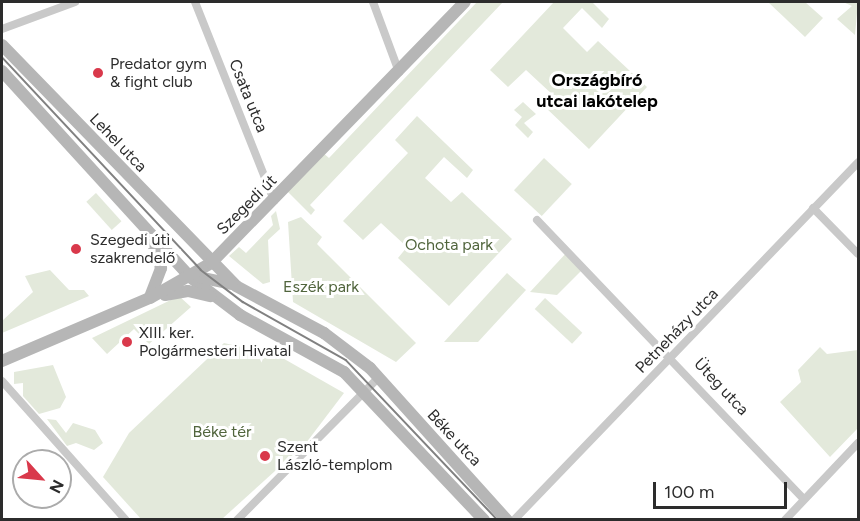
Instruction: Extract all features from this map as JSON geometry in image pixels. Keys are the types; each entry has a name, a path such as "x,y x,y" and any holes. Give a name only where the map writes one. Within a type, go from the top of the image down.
{"main road":[{"name":"Szegedi út","path":"2,361 150,298 211,263 274,201 465,2"},
{"name":"Lehel utca","path":"2,45 211,263"},
{"path":"2,71 152,241 190,277 217,298 316,352 366,391"},
{"path":"150,298 161,268 152,241"},
{"path":"211,263 236,286"},
{"path":"190,277 210,275 236,286 343,345 378,378"},
{"path":"150,298 188,291 217,298"},
{"name":"Béke utca","path":"378,378 507,519"},
{"name":"Béke utca","path":"366,391 484,519"}],"street":[{"path":"2,29 75,2"},
{"name":"Csata utca","path":"195,2 274,201"},
{"path":"373,2 399,72"},
{"name":"Petneházy utca","path":"514,519 673,357 858,162"},
{"path":"813,208 858,254"},
{"name":"Üteg utca","path":"537,220 673,357 804,499"},
{"path":"237,519 325,436 378,378"},
{"path":"2,381 126,519"},
{"path":"785,519 858,442"}],"green space":[{"path":"477,2 503,2 310,205 315,210 311,215 286,190 322,152 329,158"},
{"path":"554,2 592,2 609,19 602,28 582,8 563,28 587,52 598,41 647,87 589,149 544,106 554,96 526,70 508,87 490,70"},
{"path":"768,2 805,2 823,18 805,37"},
{"path":"843,2 858,2 855,35 837,19 852,6"},
{"path":"523,102 536,114 524,123 533,132 528,138 515,125 522,117 514,110"},
{"name":"Ochota park","path":"417,116 473,170 467,178 444,157 425,178 451,202 462,192 512,239 449,306 398,258 407,247 381,223 363,240 343,221 408,153 395,140"},
{"path":"544,158 572,184 542,216 514,190"},
{"path":"96,193 121,221 112,230 86,202"},
{"path":"276,211 280,229 268,240 270,282 263,284 229,256 239,247 246,253 273,225 271,216"},
{"name":"Eszék park","path":"301,217 322,237 317,244 416,343 396,362 293,302 288,222"},
{"path":"569,250 585,267 557,295 530,292"},
{"path":"50,270 69,290 84,290 89,296 2,333 2,321 33,292 25,276"},
{"path":"507,273 526,290 478,342 444,342"},
{"path":"179,296 191,307 149,344 134,329 107,354 92,338"},
{"path":"545,298 582,333 572,344 535,309"},
{"name":"Béke tér","path":"224,343 279,356 344,393 306,443 222,519 141,519 103,477 129,433"},
{"path":"820,347 827,354 858,350 858,428 830,457 780,402 801,382 798,370"},
{"path":"53,365 66,397 60,408 39,414 23,396 23,383 14,384 14,372"},
{"path":"47,419 56,420 66,433 73,423 95,430 103,443 94,450 76,443 67,446"}],"tram line":[{"path":"2,57 201,270 243,302 346,360 498,520"}],"place":[{"name":"Predator gym & fight club","path":"98,73"},
{"name":"Szegedi úti szakrendelő","path":"76,249"},
{"name":"XIII. ker. Polgármesteri Hivatal","path":"127,342"},
{"name":"Szent László-templom","path":"265,456"}],"district":[{"name":"Országbíró utcai lakótelep","path":"597,91"}]}
